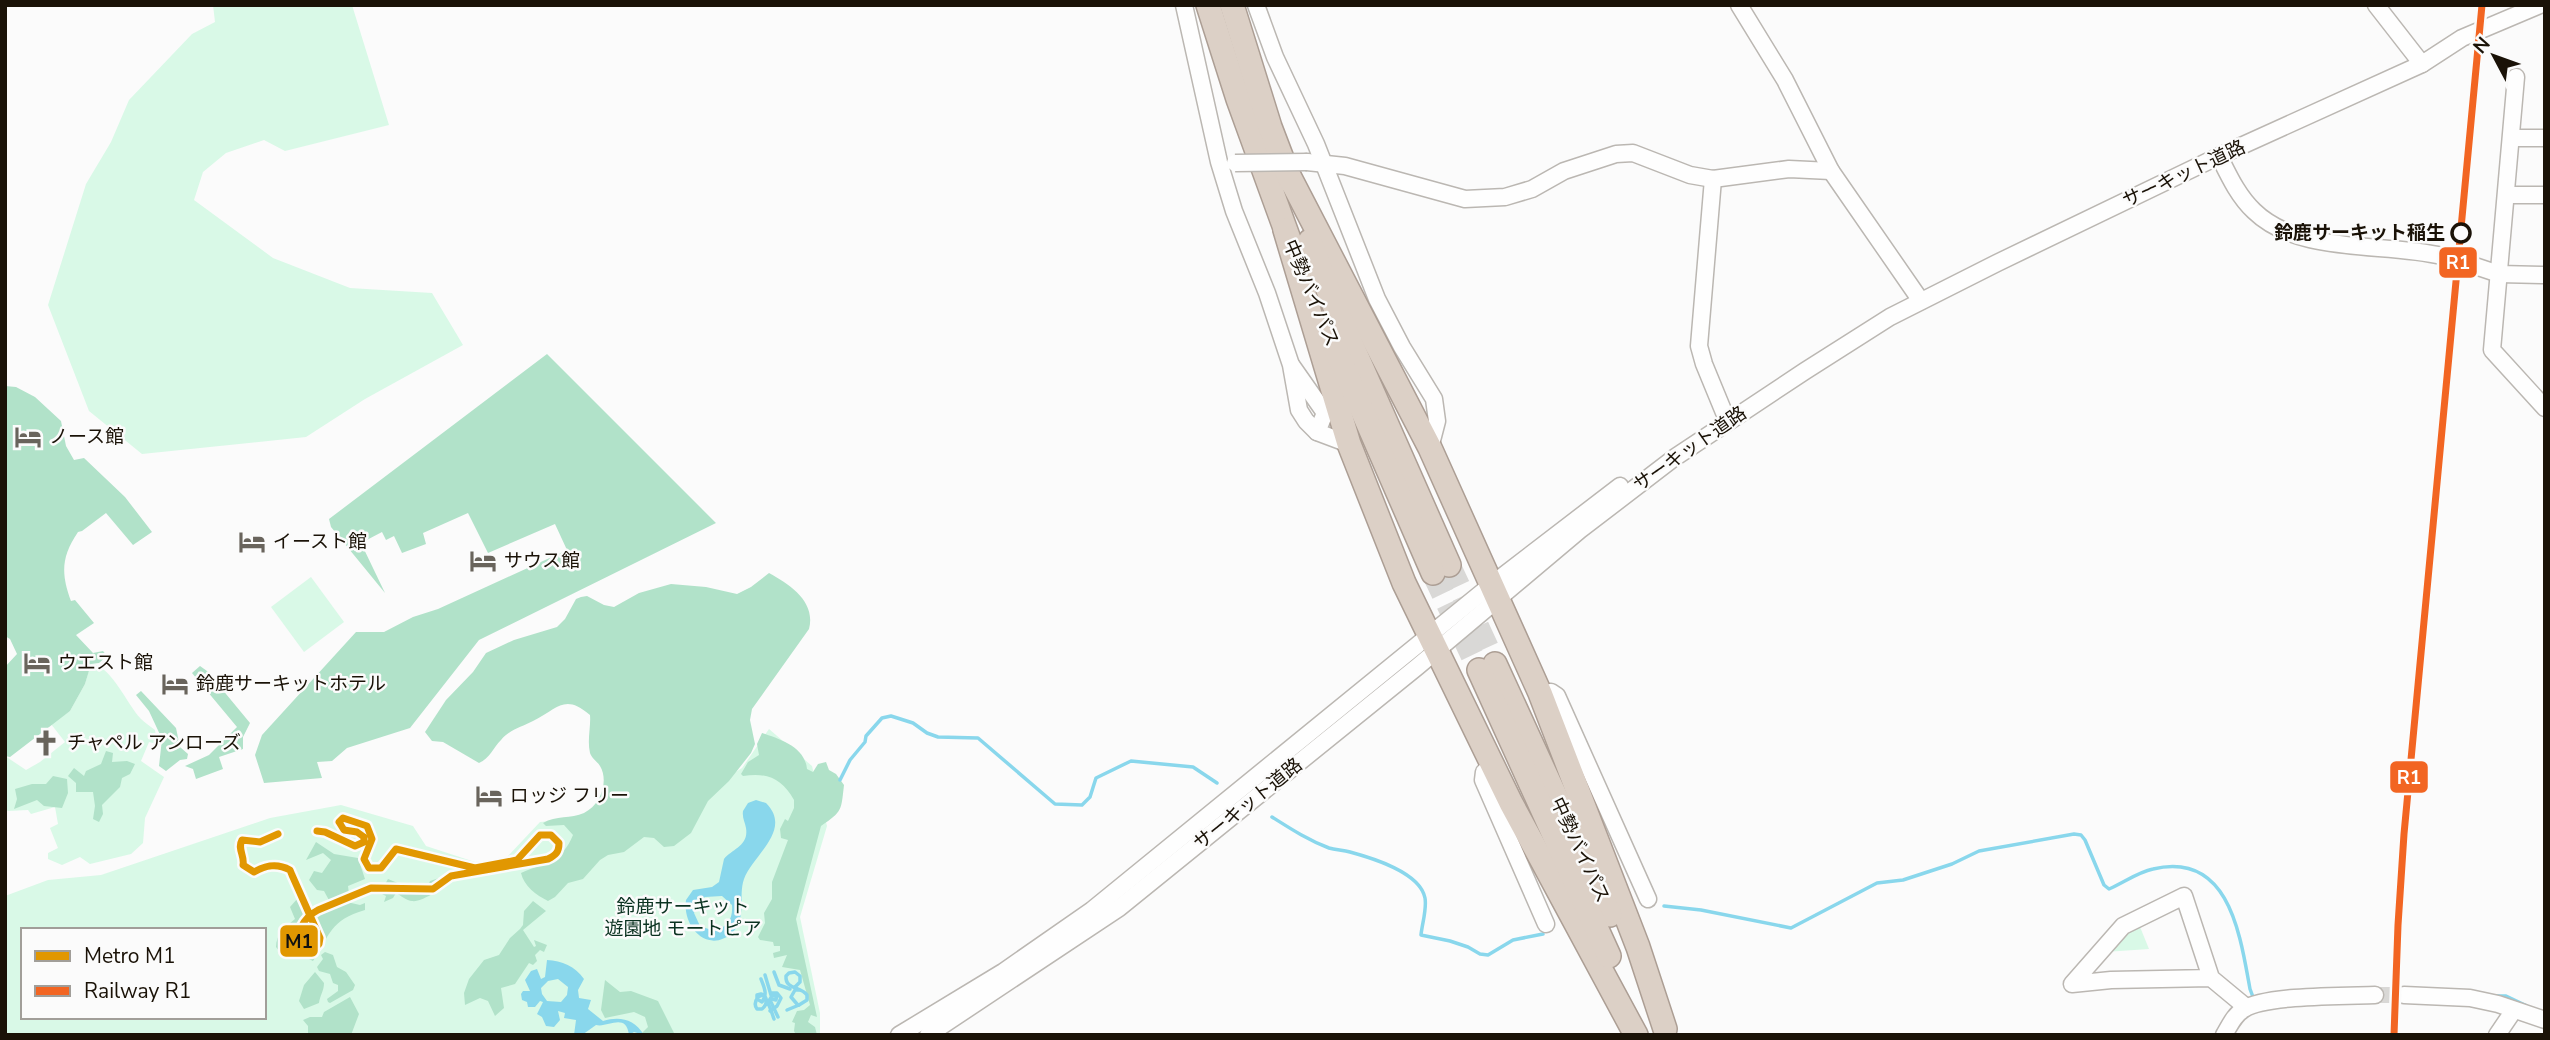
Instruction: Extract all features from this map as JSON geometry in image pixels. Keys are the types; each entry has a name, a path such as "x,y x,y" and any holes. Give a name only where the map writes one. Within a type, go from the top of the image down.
{"highway":[{"name":"中勢バイパス","path":"1208,5 1237,99 1285,230 1354,395 1441,569 1331,298 1297,167 1270,127 1232,5"},
{"path":"1297,167 1430,448 1540,693 1637,947 1659,1033"},
{"path":"1285,230 1349,444 1404,583 1492,765 1636,1035"},
{"name":"中勢バイパス","path":"1487,667 1622,943 1659,1033"}],"street":[{"path":"1184,5 1219,162 1234,211 1267,293 1291,365 1299,410 1317,432 1349,444"},
{"path":"1256,5 1275,57 1324,163 1377,299 1402,348 1434,399 1437,421 1430,448"},
{"path":"1739,5 1785,80 1831,171 1921,301"},
{"path":"2376,5 2421,64"},
{"name":"サーキット道路","path":"1494,592 1674,458 1890,317 2219,156 2421,64 2462,38 2540,5"},
{"path":"2516,78 2492,350 2545,408"},
{"path":"2512,138 2545,138"},
{"path":"1235,163 1297,167 1324,163 1345,166 1465,199 1505,197 1532,190 1564,171 1616,154 1633,153 1690,176 1713,179 1789,169 1831,171"},
{"path":"2219,156 2235,188 2249,206 2280,230 2315,241 2418,250 2442,256"},
{"path":"1713,179 1699,346 1725,415"},
{"path":"2507,195 2545,195"},
{"path":"2498,299 2470,265 2500,274 2545,275"},
{"path":"1434,642 1587,510 1725,415 1826,351 1890,317"},
{"name":"サーキット道路","path":"901,1034 1003,972 1092,910 1434,642"},
{"name":"サーキット道路","path":"928,1035 1119,908 1434,642"},
{"path":"1540,693 1551,692 1557,696 1648,900"},
{"path":"1492,765 1484,772 1483,780 1546,924"},
{"path":"2211,978 2110,980 2072,984 2123,926 2184,896 2211,978 2246,1007"},
{"path":"2224,1035 2234,1017 2246,1007 2286,999 2375,995"},
{"path":"2404,995 2470,998 2498,1004 2545,1020"},
{"path":"2497,1035 2514,1010"}],"green space":[{"path":"213,5 352,5 389,125 285,151 264,140 226,153 203,172 194,200 273,258 350,288 432,293 463,345 365,399 306,437 142,454 89,411 48,305 86,184 111,142 129,100 192,34 215,22"},
{"path":"547,354 716,523 479,640 410,728 347,748 332,761 317,762 322,778 264,783 255,755 262,735 356,632 384,632 567,550 555,524 488,553 468,513 423,533 426,544 402,553 394,536 386,540 382,532 361,543 385,593 331,527 329,519"},
{"path":"5,386 16,387 35,397 61,421 66,446 74,460 84,458 125,497 152,532 133,545 106,513 78,532 72,541 64,566 65,582 71,601 75,600 94,623 76,635 93,653 103,651 107,656 99,663 91,664 85,684 70,711 10,757 5,756 5,667 17,654 10,639 5,636"},
{"path":"769,573 800,595 809,611 809,629 752,709 750,720 755,744 751,753 729,781 708,801 691,833 674,846 664,847 654,838 644,837 624,852 608,855 600,860 583,879 568,883 548,901 535,893 521,873 558,856 573,835 564,825 546,826 543,823 584,813 595,804 602,792 603,772 589,748 590,715 574,705 561,705 508,733 479,763 443,742 432,741 425,732 446,700 473,672 486,653 514,640 557,627 565,619 576,599 581,597 587,596 614,607 639,593 671,584 706,587 737,594"},
{"path":"311,577 344,622 304,652 271,607"},
{"path":"91,663 106,672 135,712 155,730 157,744 149,742 141,761 164,777 145,818 143,843 131,854 90,864 80,857 62,865 48,859 48,853 58,848 50,828 58,824 55,807 31,814 28,810 5,809 5,756 26,770 65,742 51,724 70,711 85,684"},
{"path":"200,666 250,723 243,737 243,749 219,757 223,769 196,779 193,769 185,766 209,755 237,727 192,673"},
{"path":"141,691 176,728 180,747 188,754 187,759 180,760 166,771 159,766 162,739 149,711 136,695"},
{"name":"鈴鹿サーキット 遊園地 モートピア","path":"769,729 812,766 827,826 800,917 820,1013 820,1035 5,1035 5,896 48,880 101,875 270,818 341,805 413,826 426,846 475,862 506,858 540,822 600,817 700,794 742,768"},
{"path":"762,733 784,741 797,750 807,769 813,772 818,764 826,762 829,770 836,774 844,785 840,809 821,826 796,919 817,1017 811,1015 808,1022 815,1027 817,1035 796,1035 794,1031 795,1023 792,1022 797,1011 810,1005 800,970 782,967 787,955 774,958 773,953 780,951 780,946 774,946 773,942 760,940 758,937 765,923 764,913 772,899 772,882 788,840 781,838 780,829 785,819 788,821 794,808 794,800 779,782 767,776 741,774 748,762 759,755 757,744"},
{"path":"106,751 113,753 112,762 127,761 135,764 130,774 122,778 120,787 102,805 103,814 99,822 93,819 93,792 76,792 76,783 68,776 74,768 84,776 86,771 101,764"},
{"path":"53,776 67,779 68,793 62,808 44,806 37,800 14,809 17,799 15,789 32,784 46,784"},
{"path":"316,842 334,854 358,858 365,879 348,886 349,894 330,902 324,891 317,890 309,880 314,871 322,873 331,860 323,853 306,860"},
{"path":"451,870 467,870 416,901 410,901 396,893 393,898 384,902 386,896 380,893 388,879 400,884 428,886 430,881 448,875"},
{"path":"298,898 303,914 293,933 289,949 283,956 276,947 276,942 282,931 295,919 290,907"},
{"path":"533,901 546,911 523,930 534,947 534,940 547,945 544,952 540,950 535,955 537,961 533,965 529,963 515,984 501,988 504,1008 495,1016 488,1001 480,998 465,1005 464,993 469,979 484,960 499,955 523,925 524,911"},
{"path":"347,902 360,905 365,903 365,910 338,924 313,961 303,956 301,939 306,924 317,914"},
{"path":"2138,922 2149,949 2105,952"},
{"path":"325,952 333,955 337,967 346,972 355,985 353,990 330,1003 327,999 338,991 338,985 333,983 330,974 319,971 317,967 323,959 321,955"},
{"path":"315,972 324,983 323,991 319,1003 304,1009 299,1001 304,985"},
{"path":"605,980 620,992 631,991 658,1001 675,1035 640,1035 648,1027 645,1017 634,1012 605,1018 601,1010"},
{"path":"350,997 359,1014 351,1035 308,1035 308,1026 303,1020 322,1017 324,1012"}],"water":[{"path":"756,800 766,803 773,813 773,833 744,879 741,914 737,926 724,938 715,941 707,939 699,935 688,920 686,900 693,890 712,887 719,882 724,859 745,839 743,811 748,803","holes":["722,896 732,905 729,922 714,931 700,926 694,913 697,902 705,897"]},
{"path":"547,960 572,968 584,979 578,990 579,998 591,1000 588,1009 603,1021 621,1019 631,1022 644,1035 634,1032 629,1035 624,1024 616,1023 596,1025 582,1035 574,1035 576,1020 564,1018 565,1013 558,1011 560,1020 554,1027 546,1026 542,1017 537,1014 543,1002 540,1001 535,1007 528,1007 521,994 523,991 530,991 525,980 531,971 537,969 541,979 545,977","holes":["558,979 568,987 567,995 561,1002 547,1001 541,988 548,981"]}],"waterway":[{"path":"840,780 850,760 865,742 866,736 882,718 891,716 913,723 938,737 978,738 1055,804 1082,805 1090,797 1096,778 1131,761 1193,767 1217,783"},
{"path":"1272,817 1321,845 1382,862 1414,881 1425,898 1421,935 1450,941 1488,955 1513,940 1543,934"},
{"path":"1664,906 1701,910 1791,928 1877,883 1903,880 1952,864 1979,851 2081,835 2104,885 2109,889 2147,870 2179,867 2199,872 2214,885 2235,922 2250,989 2253,997 2256,997"},
{"path":"774,972 779,985 790,989"},
{"path":"795,987 800,982 800,976 795,972 789,973 786,976 788,984 807,995 807,1000 799,1005"},
{"path":"765,975 771,995"},
{"path":"761,979 765,996 764,999 762,1002 757,999 757,995 761,994 764,995 765,997 766,999 766,1001 766,1003 762,1009 755,1006 755,1003 757,998 758,997 763,995 765,998 767,1001 774,1019"},
{"path":"797,1004 791,997 795,990 799,990"},
{"path":"770,1011 777,1006 781,998 777,993 772,993"},
{"path":"767,1004 772,996 777,995 776,1000 772,999"},
{"path":"2494,996 2506,996 2527,1006"},
{"path":"770,1000 778,1017"},
{"path":"787,1010 799,1005"}],"tunnel":[{"path":"2442,256 2469,264"},
{"path":"1449,565 1495,664"},
{"path":"1433,573 1479,670"},
{"path":"2375,995 2404,995"}],"metro line":[{"name":"M1","path":"278,834 260,842 242,840 240,846 243,865 254,872 272,866 290,870 292,875 320,938 319,944 310,953 300,949 299,937 304,922 308,917 313,913 318,910 371,888 433,889 451,876 548,859 556,853 559,846 551,835 540,835 517,860 475,868 396,849 381,868 369,868 364,859 372,839 367,826 343,818 339,822 344,830 357,832 364,837 364,842 355,846 317,831"}],"rail line":[{"name":"R1","path":"2394,1035 2404,834 2482,5"}],"place":[{"name":"鈴鹿サーキット稲生","path":"2461,233"},
{"name":"ノース館","path":"28,437"},
{"name":"イースト館","path":"252,542"},
{"name":"サウス館","path":"483,561"},
{"name":"ウエスト館","path":"37,663"},
{"name":"鈴鹿サーキットホテル","path":"175,684"},
{"name":"チャペル アンローズ","path":"46,743"},
{"name":"ロッジ フリー","path":"489,796"}]}
